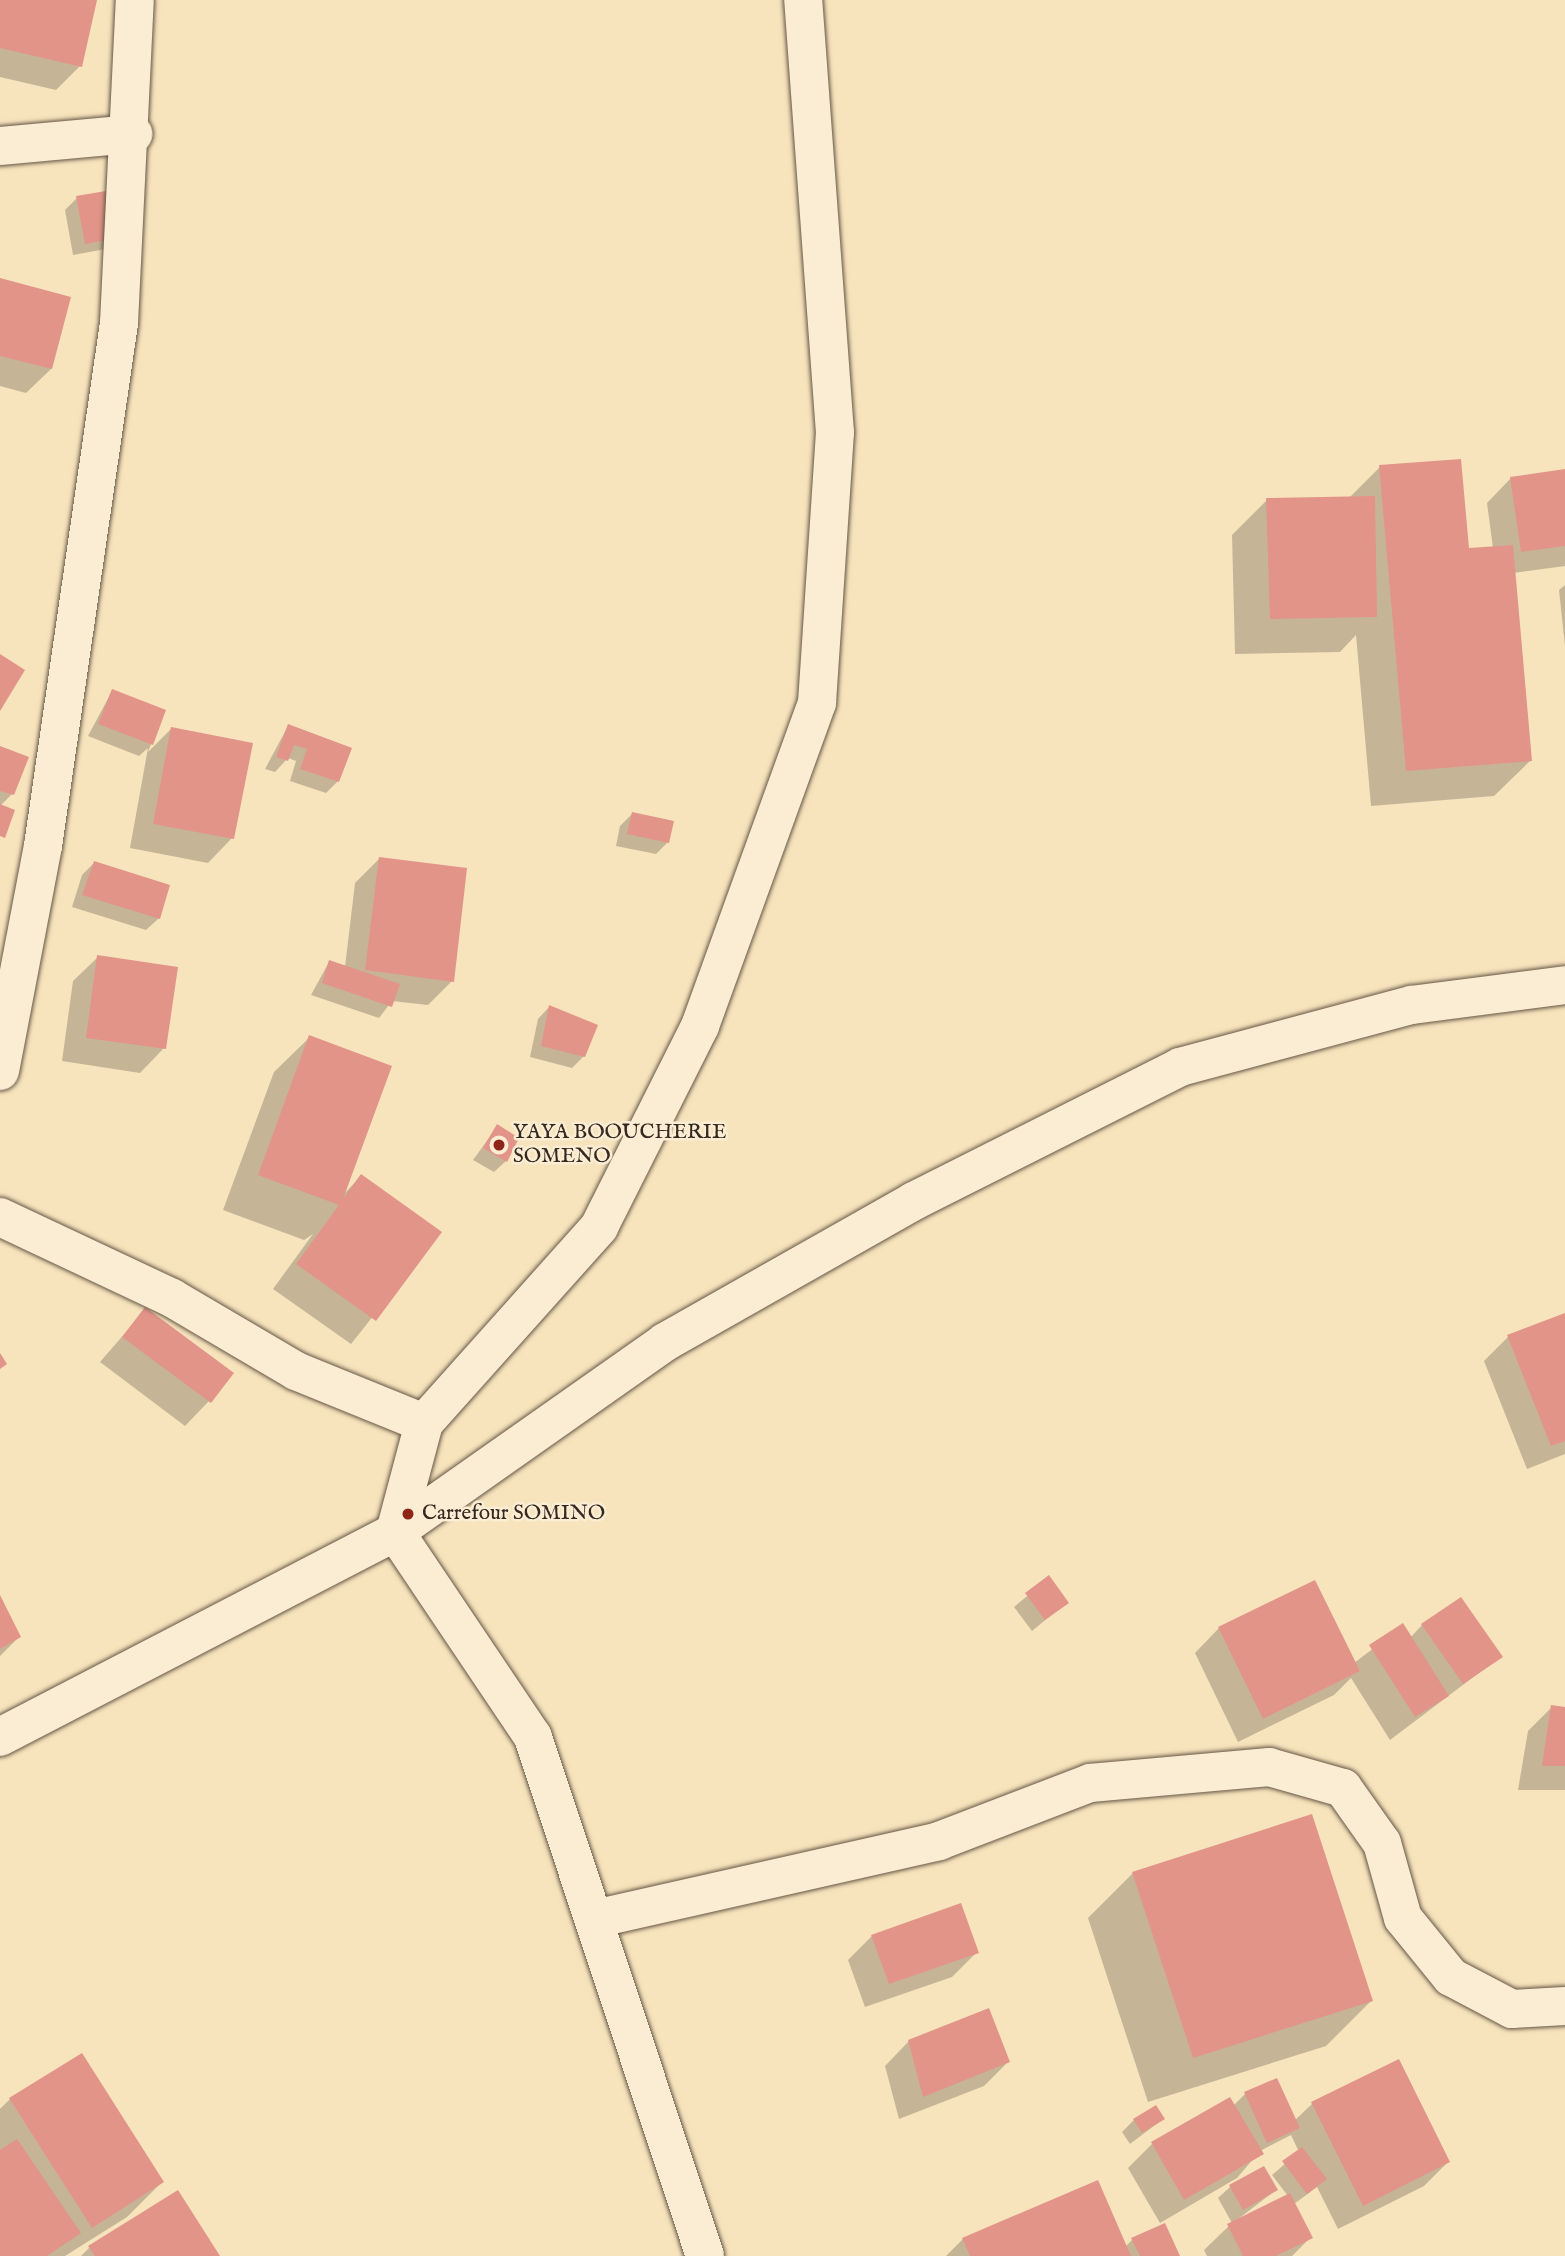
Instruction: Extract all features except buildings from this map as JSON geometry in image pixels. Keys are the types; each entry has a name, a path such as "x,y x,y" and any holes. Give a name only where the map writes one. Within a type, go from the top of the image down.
{"street":[{"path":"0,1071 43,846 115,350 133,134 135,0"},
{"path":"705,2256 533,1737 395,1532 424,1423 599,1227 701,1026 817,703 835,433 803,0"},
{"path":"0,146 133,134"},
{"path":"0,1737 395,1532 666,1342 914,1201 1180,1067 1412,1005 1565,985"},
{"path":"0,1217 172,1298 296,1371 424,1423"},
{"path":"594,1919 939,1841 1090,1783 1269,1766 1343,1788 1382,1843 1404,1918 1451,1978 1512,2009 1565,2006"}],"place":[{"name":"YAYA BOOUCHERIE SOMENO","path":"499,1145"},
{"name":"Carrefour SOMINO","path":"408,1514"}]}
